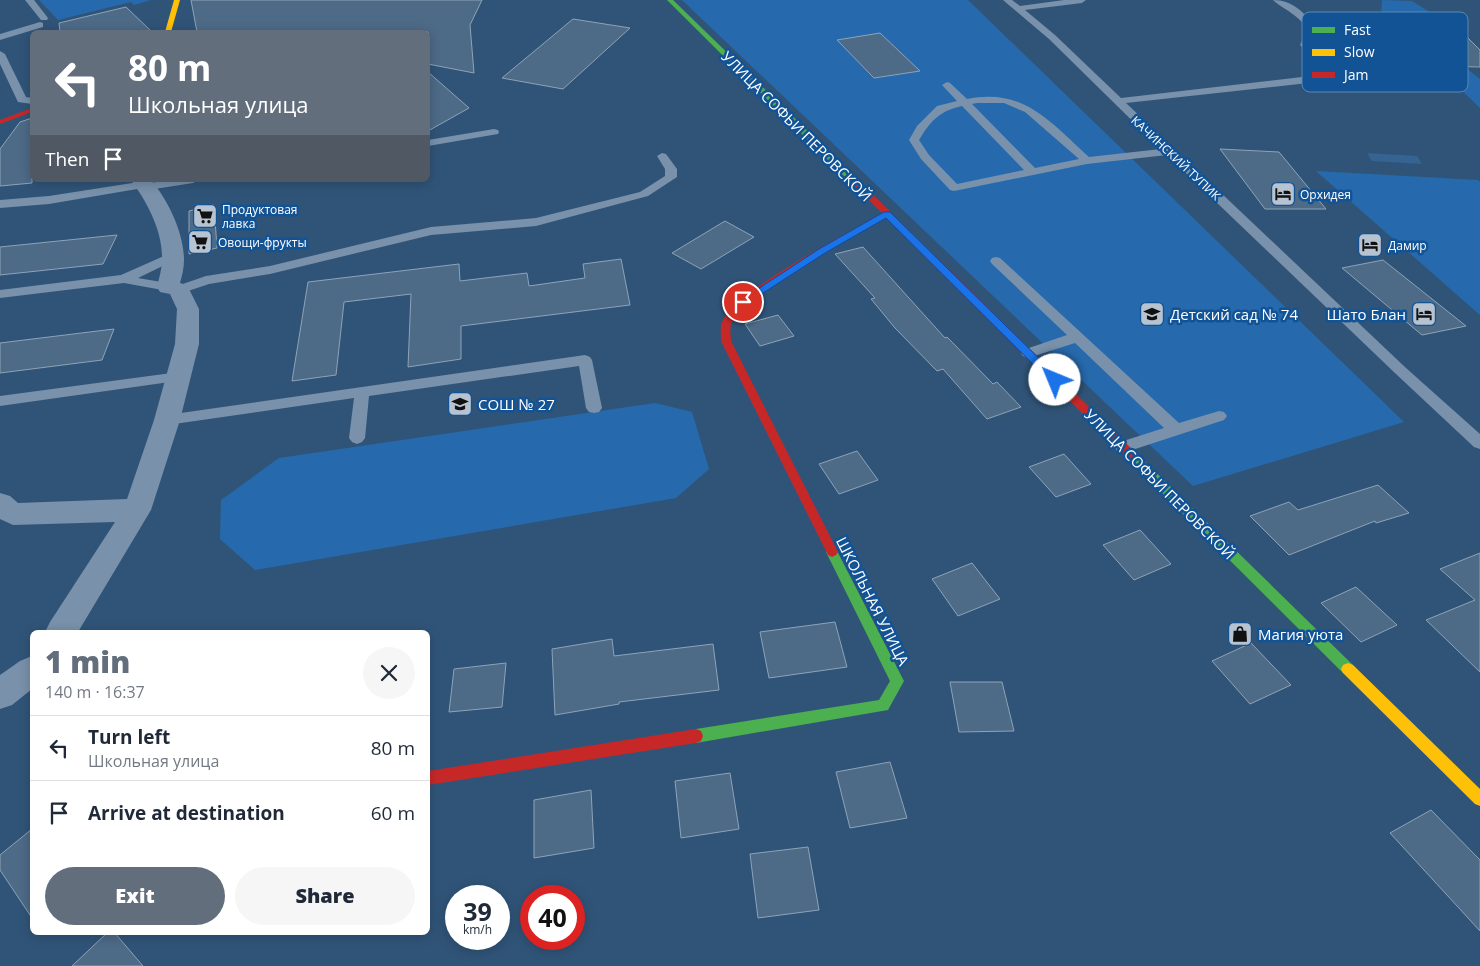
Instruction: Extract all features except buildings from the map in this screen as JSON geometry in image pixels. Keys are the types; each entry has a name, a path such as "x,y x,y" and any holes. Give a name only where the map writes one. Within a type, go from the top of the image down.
{"street":[{"path":"169,30 177,0"},
{"name":"УЛИЦА СОФЬИ ПЕРОВСКОЙ","path":"670,0 1480,800"},
{"path":"0,122 30,111"},
{"path":"63,630 137,510 167,420 186,344 188,309 173,289 173,256 162,216 145,184"},
{"name":"ШКОЛЬНАЯ УЛИЦА","path":"430,778 883,706 897,681 726,341 727,321 743,302 822,251 887,214"},
{"path":"0,504 13,514 137,510"},
{"path":"0,694 30,672"}],"lane":[{"path":"0,37 42,22 29,0"},
{"path":"1007,0 1052,36 1119,101"},
{"path":"1017,9 1082,0"},
{"name":"КАЧИНСКИЙ ТУПИК","path":"1277,0 1302,17"},
{"path":"0,54 22,100 30,100"},
{"name":"КАЧИНСКИЙ ТУПИК","path":"1302,81 1119,101 1169,151 1480,443"},
{"path":"947,85 1032,172"},
{"path":"1087,162 1029,110 1005,100 977,100 941,108 921,128 914,140 926,157 954,188 1087,162 1169,151"},
{"path":"430,143 494,132"},
{"path":"124,279 173,289 206,280 270,270 431,231 536,222 597,208 644,194 660,186 670,177 671,169 662,156"},
{"path":"0,204 49,200 145,184 170,182"},
{"path":"0,294 124,279 173,256"},
{"path":"996,261 1176,430"},
{"path":"1028,353 1077,337"},
{"path":"167,420 585,360 594,408"},
{"path":"0,401 179,377"},
{"path":"357,438 362,391"},
{"path":"1123,447 1219,416"}],"shaded area":[{"path":"39,0 151,0 134,5 131,2 58,20"},
{"path":"682,0 968,0 1404,422 1193,486"},
{"path":"1382,0 1412,1 1429,12 1381,12"},
{"path":"1468,70 1480,79 1480,108 1464,92 1468,92"},
{"path":"1367,153 1417,156 1422,164 1372,161"},
{"path":"1316,171 1478,180 1480,182 1480,315"},
{"path":"655,403 692,412 709,469 676,498 255,570 220,539 221,500 279,458"}],"traffic: fast":[{"path":"670,0 856,183"},
{"path":"1131,455 1348,669"},
{"path":"696,736 883,706 897,681 832,552"}],"traffic: slow":[{"path":"169,30 177,0"},
{"path":"1348,669 1480,799"}],"traffic: jam":[{"path":"0,122 30,111"},
{"path":"856,183 1131,455"},
{"path":"832,552 726,341 726,326 735,311 751,297 826,249 887,214"},
{"path":"430,778 696,736"}],"place":[{"name":"Орхидея","path":"1283,194"},
{"name":"Продуктовая лавка","path":"205,216"},
{"name":"Овощи-фрукты","path":"200,242"},
{"name":"Дамир","path":"1370,245"},
{"name":"Детский сад № 74","path":"1152,314"},
{"name":"Шато Блан","path":"1424,314"},
{"name":"СОШ № 27","path":"460,404"},
{"name":"Магия уюта","path":"1240,634"}],"route":[{"path":"743,302 822,251 887,214 1055,380"}]}
